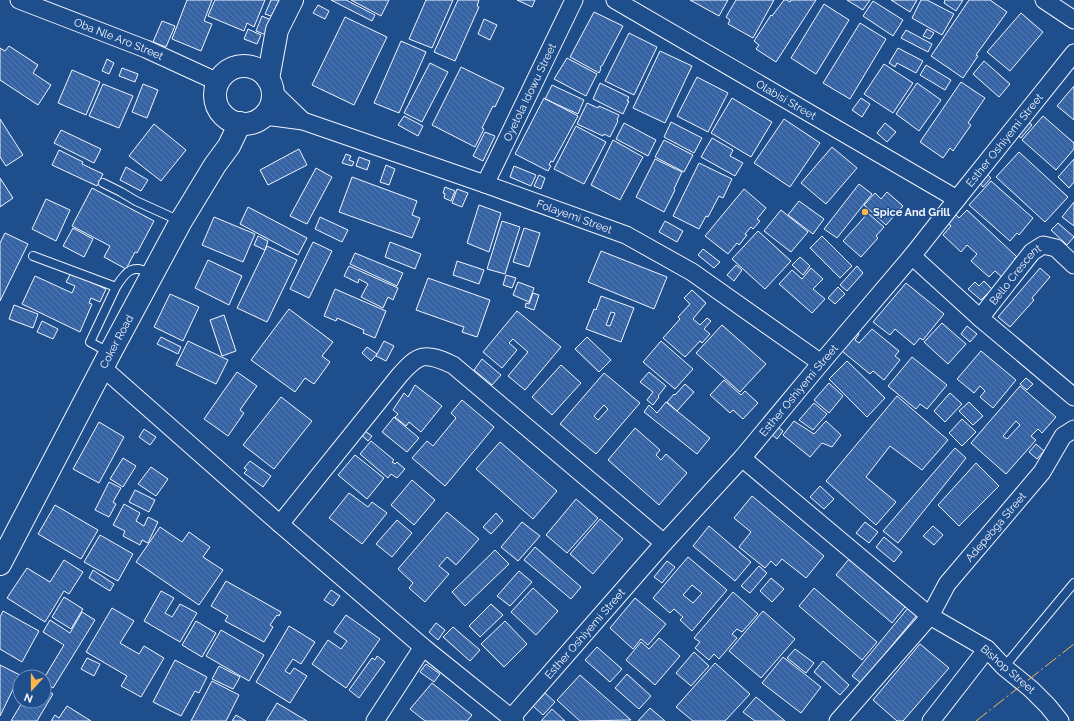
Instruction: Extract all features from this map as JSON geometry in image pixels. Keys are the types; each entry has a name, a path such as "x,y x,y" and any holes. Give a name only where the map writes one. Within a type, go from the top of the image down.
{"main road":[{"path":"245,67 277,30 292,0"},
{"path":"271,85 257,69 249,66 234,67 228,70 218,82 215,91 215,100 218,108 232,120 248,124 257,121 269,110 272,102 271,85 277,30"},
{"name":"Coker Road","path":"0,564 106,360 181,221 215,165 229,146 232,120"}],"street":[{"name":"Oba Nle Aro Street","path":"19,0 146,49 218,82"},
{"name":"Oyetola Idowu Street","path":"485,184 574,0"},
{"name":"Olabisi Street","path":"615,0 957,199"},
{"path":"1044,0 1074,20"},
{"name":"Esther Oshiyemi Street","path":"513,720 664,543 742,458 912,256 1074,53"},
{"path":"271,85 303,121"},
{"path":"261,117 303,121"},
{"name":"Folayemi Street","path":"303,121 626,235 692,272 821,363"},
{"name":"Bello Crescent","path":"980,318 1032,252 1043,245 1056,248 1074,265"},
{"path":"912,256 980,318 1074,397"},
{"path":"280,524 399,376 411,363 421,357 438,358 453,365 664,543"},
{"path":"106,360 280,524 423,647 513,720"},
{"name":"Adepebga Street","path":"838,721 937,620 947,584 1042,472 1063,436 1074,429"},
{"name":"Bishop Street","path":"742,458 937,620 987,649 1004,667 1031,689 1060,721"},
{"path":"375,721 423,647"},
{"path":"931,721 987,649"}],"lane":[{"path":"103,184 136,201 181,221"},
{"path":"34,256 116,287"},
{"path":"106,360 90,342 116,287 122,276 134,269 143,269 152,274"},
{"path":"1004,667 1074,583"}],"building":[{"path":"187,0 212,0 204,21 212,24 201,51 172,39"},
{"path":"215,0 265,0 254,27 247,23 244,31 208,16"},
{"path":"271,0 280,0 274,17 265,14"},
{"path":"331,0 346,0 375,15 372,21"},
{"path":"351,0 389,0 381,16"},
{"path":"426,0 453,0 432,48 409,39"},
{"path":"458,0 479,0 477,6 479,7 455,61 434,52"},
{"path":"517,0 535,0 532,7"},
{"path":"690,0 728,0 719,16"},
{"path":"736,0 774,0 753,38 728,24 730,20 726,17"},
{"path":"784,0 790,2 791,0 816,0 776,62 756,49 759,45 754,41 771,15 772,16"},
{"path":"847,0 870,0 863,10"},
{"path":"891,0 917,0 910,12"},
{"path":"921,0 927,0 954,14 942,35 912,18"},
{"path":"945,0 963,0 956,11 944,3"},
{"path":"969,0 990,0 1007,12 976,55 978,56 963,78 931,56"},
{"path":"873,1 903,20 893,36 863,16"},
{"path":"824,4 849,20 816,74 791,58"},
{"path":"318,5 329,11 325,19 313,13"},
{"path":"594,12 623,26 601,66 599,73 570,57"},
{"path":"1021,13 1043,32 1010,71 987,52"},
{"path":"262,16 271,20 266,35 256,31"},
{"path":"345,17 387,37 354,105 312,85"},
{"path":"484,19 497,25 490,40 478,34"},
{"path":"162,21 175,26 166,47 153,42"},
{"path":"860,23 886,39 850,99 823,83"},
{"path":"248,29 261,35 257,44 244,39"},
{"path":"927,29 934,33 930,39 923,36"},
{"path":"906,30 932,44 928,52 901,38"},
{"path":"629,33 657,47 634,95 605,81"},
{"path":"401,41 426,52 399,113 374,103"},
{"path":"9,46 38,65 33,73 51,85 38,105 0,80 0,48 5,51"},
{"path":"898,48 923,61 916,73 897,63 895,67 889,63"},
{"path":"660,51 692,66 665,123 633,108"},
{"path":"567,58 597,74 586,96 554,79"},
{"path":"107,59 114,63 109,74 102,71"},
{"path":"984,61 1010,84 999,97 973,74"},
{"path":"430,63 448,72 422,122 404,113"},
{"path":"884,64 913,83 893,113 864,94"},
{"path":"926,65 951,80 945,90 920,75"},
{"path":"461,67 504,88 495,107 493,106 482,128 484,129 475,147 432,125"},
{"path":"122,68 138,74 135,82 119,76"},
{"path":"72,70 100,82 86,115 58,103"},
{"path":"697,77 728,93 708,132 677,116"},
{"path":"961,82 985,98 968,123 971,125 953,151 950,148 943,158 920,142"},
{"path":"600,83 629,97 627,101 629,101 623,114 593,99"},
{"path":"917,83 941,100 919,131 896,114"},
{"path":"103,84 133,96 119,128 89,116"},
{"path":"143,84 158,90 147,118 132,112"},
{"path":"552,85 584,100 578,114 545,99"},
{"path":"1074,86 1074,120 1057,106"},
{"path":"544,98 578,116 553,162 551,161 549,165 551,166 548,171 515,154"},
{"path":"732,98 772,122 751,157 711,133"},
{"path":"861,98 870,104 862,117 852,110"},
{"path":"587,103 598,108 599,106 619,115 618,121 610,137 604,134 603,136 577,124"},
{"path":"404,116 423,126 418,136 398,125"},
{"path":"1043,116 1074,143 1074,149 1056,170 1022,140"},
{"path":"0,119 23,155 6,166 0,157"},
{"path":"784,119 820,143 790,187 754,163"},
{"path":"1025,119 1032,125 1021,138 1013,131"},
{"path":"671,122 702,138 694,153 664,137"},
{"path":"624,123 656,140 648,156 616,139"},
{"path":"885,123 896,132 887,142 877,133"},
{"path":"154,124 186,150 161,181 129,156"},
{"path":"576,126 606,142 584,184 554,169"},
{"path":"61,130 101,149 94,163 54,143"},
{"path":"485,132 495,136 483,161 473,156"},
{"path":"712,138 733,150 730,156 743,163 735,176 701,157"},
{"path":"613,140 643,157 620,200 591,185"},
{"path":"664,140 693,155 684,172 655,157"},
{"path":"832,147 857,168 826,204 801,183"},
{"path":"299,149 307,165 268,185 260,170"},
{"path":"59,150 83,162 82,164 103,174 97,186 52,165"},
{"path":"1019,152 1068,197 1045,222 996,177"},
{"path":"346,154 351,156 349,160 354,162 352,166 342,163"},
{"path":"359,157 370,161 367,170 356,166"},
{"path":"655,159 682,172 664,212 636,197"},
{"path":"1074,159 1074,182 1069,188 1058,177"},
{"path":"699,163 732,179 723,198 719,196 708,217 706,216 699,229 673,216"},
{"path":"386,165 395,169 389,185 380,182"},
{"path":"514,166 536,175 531,186 510,177"},
{"path":"126,167 148,180 141,191 120,180"},
{"path":"316,168 332,177 307,224 290,216"},
{"path":"985,172 991,178 983,187 977,180"},
{"path":"539,175 545,178 541,189 534,186"},
{"path":"352,177 417,201 412,215 420,218 412,238 339,212"},
{"path":"0,178 13,198 0,207"},
{"path":"991,181 1033,218 1019,235 1017,233 1010,241 969,205"},
{"path":"859,184 872,194 837,238 824,229"},
{"path":"445,187 455,191 451,201 444,198 445,194 443,193"},
{"path":"92,188 154,221 137,253 135,252 126,269 104,257 110,246 72,226"},
{"path":"457,189 468,193 462,207 452,203"},
{"path":"744,189 766,208 757,219 760,221 753,229 751,227 739,245 737,243 728,254 705,236"},
{"path":"887,192 903,206 886,225 864,205 875,193 881,199"},
{"path":"46,199 70,210 56,241 32,229"},
{"path":"799,201 824,219 813,234 788,215"},
{"path":"1074,202 1074,226 1062,217"},
{"path":"479,205 501,213 489,252 467,243"},
{"path":"248,207 307,238 298,255 240,224"},
{"path":"781,210 808,232 791,252 764,231"},
{"path":"967,210 1017,257 1014,259 1018,263 1004,279 995,271 989,277 971,261 977,254 967,245 961,252 943,235 951,226 944,220 952,211 959,218"},
{"path":"868,213 884,227 876,236 878,238 861,257 843,241"},
{"path":"214,217 255,234 243,262 202,245"},
{"path":"320,217 348,230 342,242 315,229"},
{"path":"502,221 520,227 505,274 487,269"},
{"path":"665,221 683,231 677,242 659,232"},
{"path":"1058,223 1074,237 1067,245 1051,230"},
{"path":"73,228 93,239 84,257 63,246"},
{"path":"524,228 540,233 529,267 513,262"},
{"path":"758,231 791,261 765,289 732,259"},
{"path":"5,233 28,244 0,301 0,243"},
{"path":"258,236 268,241 265,250 254,245"},
{"path":"822,236 852,266 840,278 810,248"},
{"path":"313,242 332,251 309,298 290,289"},
{"path":"390,242 421,254 415,269 385,257"},
{"path":"267,246 297,260 267,322 237,308"},
{"path":"703,249 720,262 714,268 698,255"},
{"path":"601,251 667,277 654,309 588,282"},
{"path":"355,253 403,273 397,286 350,264"},
{"path":"800,257 810,266 803,275 792,265"},
{"path":"208,260 242,276 229,305 195,288"},
{"path":"457,261 484,270 479,284 453,275"},
{"path":"736,265 742,270 734,281 727,275"},
{"path":"349,266 398,288 393,300 388,297 383,308 361,297 368,284 359,279 358,283 344,276"},
{"path":"857,266 863,273 847,291 840,285"},
{"path":"811,268 823,279 813,289 825,299 812,313 779,284 792,270 802,279"},
{"path":"1040,268 1050,277 1032,298 1034,300 1010,327 998,317"},
{"path":"71,273 106,289 100,302 91,298 89,303 92,304 80,332 22,304 35,276 72,293 75,286 66,282"},
{"path":"506,275 516,278 512,288 503,285"},
{"path":"428,278 490,300 477,337 462,332 464,327 416,310"},
{"path":"984,281 992,289 981,300 968,289 975,282 979,286"},
{"path":"518,282 534,288 529,302 513,295"},
{"path":"906,283 944,314 923,340 920,338 914,345 895,329 890,335 873,322"},
{"path":"838,287 845,294 835,304 828,298"},
{"path":"335,289 386,311 375,338 363,333 364,330 337,318 336,321 324,316"},
{"path":"692,290 706,303 693,319 700,325 707,318 711,321 704,329 710,334 702,343 700,341 685,357 663,338 680,319 678,317 690,304 684,298"},
{"path":"533,293 539,295 534,310 525,307 526,303 529,304"},
{"path":"170,294 199,307 183,341 154,327"},
{"path":"601,296 634,308 621,342 586,329 594,309 596,310","holes":["611,312 615,313 610,326 606,325"]},
{"path":"14,305 38,314 33,328 9,319"},
{"path":"289,309 333,342 322,356 330,362 314,384 305,378 295,392 251,360"},
{"path":"517,311 561,347 525,390 508,376 528,352 513,339 509,343 517,350 502,368 483,352"},
{"path":"224,315 236,351 222,356 210,320"},
{"path":"42,321 58,329 53,339 37,332"},
{"path":"942,323 966,344 948,364 924,342"},
{"path":"722,325 766,364 740,392 696,353"},
{"path":"967,326 977,334 970,342 961,334"},
{"path":"852,329 859,334 855,340 859,343 872,329 899,351 895,356 900,360 884,380 873,371 870,374 837,347"},
{"path":"161,337 181,347 178,354 157,344"},
{"path":"587,337 611,360 599,372 575,349"},
{"path":"188,341 228,360 216,384 176,365"},
{"path":"384,341 394,346 386,361 376,356"},
{"path":"661,341 693,369 675,389 643,362"},
{"path":"367,347 377,354 371,361 362,353"},
{"path":"981,351 1016,380 993,408 980,397 985,391 980,386 974,393 957,379"},
{"path":"912,357 947,385 927,409 920,404 916,409 888,386"},
{"path":"482,359 501,375 492,385 474,370"},
{"path":"847,361 885,398 867,417 829,379"},
{"path":"561,365 581,383 552,415 532,397"},
{"path":"237,372 257,386 240,410 244,413 228,436 204,419"},
{"path":"649,372 666,386 653,405 647,400 653,392 640,382"},
{"path":"604,373 640,403 596,454 560,424","holes":["604,405 608,409 598,420 594,416"]},
{"path":"1026,378 1033,384 1027,390 1020,384"},
{"path":"724,380 741,395 745,391 758,403 743,419 733,410 730,413 710,395"},
{"path":"829,383 843,396 829,413 814,400"},
{"path":"685,384 694,392 677,411 667,402"},
{"path":"415,385 442,406 421,432 409,422 406,426 395,417 398,414 393,410 404,393 408,397"},
{"path":"1020,386 1056,417 1042,433 1038,429 1031,436 1036,440 1006,474 971,443","holes":["1016,421 1020,425 1007,439 1003,436"]},
{"path":"950,393 962,404 945,422 934,411"},
{"path":"897,396 948,440 922,470 890,446 866,477 896,502 876,525 826,481"},
{"path":"281,397 312,421 274,469 243,445"},
{"path":"462,400 494,427 445,486 412,458 427,441 433,446 456,418 451,413"},
{"path":"666,402 710,438 697,454 644,412 649,405 657,413"},
{"path":"969,402 983,416 973,425 959,411"},
{"path":"814,403 827,414 813,430 799,420"},
{"path":"394,417 419,438 407,452 382,432"},
{"path":"962,419 976,432 962,446 949,433"},
{"path":"794,421 814,434 826,421 841,435 832,447 822,443 810,457 783,435"},
{"path":"99,422 124,437 99,483 73,469"},
{"path":"774,424 783,431 777,439 768,431"},
{"path":"635,428 660,450 656,455 661,460 666,454 687,473 659,505 608,460"},
{"path":"144,429 156,437 150,445 139,437"},
{"path":"362,429 372,436 368,441 359,433"},
{"path":"371,441 394,460 392,462 395,464 397,462 405,469 397,478 391,474 388,478 360,454"},
{"path":"500,442 557,491 533,519 476,469"},
{"path":"1036,444 1044,451 1037,459 1029,452"},
{"path":"955,448 966,458 898,543 883,531"},
{"path":"355,455 384,478 367,499 338,475"},
{"path":"123,458 136,466 123,487 110,479"},
{"path":"250,461 271,476 263,487 244,473 247,470 244,468"},
{"path":"976,463 999,486 959,526 938,505"},
{"path":"151,467 168,479 156,496 138,484"},
{"path":"412,480 435,500 414,525 391,505"},
{"path":"109,482 121,488 113,502 116,504 109,517 95,510"},
{"path":"820,486 834,499 824,509 810,497"},
{"path":"135,490 155,500 149,512 129,502"},
{"path":"349,493 368,507 372,502 387,513 362,544 329,518"},
{"path":"752,496 824,556 806,578 782,559 776,566 771,561 765,568 739,547 751,532 734,518"},
{"path":"576,499 598,518 567,553 546,535"},
{"path":"124,504 140,513 136,521 144,526 148,517 158,522 148,543 142,540 140,545 123,536 125,531 113,525"},
{"path":"55,505 98,530 81,559 38,534"},
{"path":"447,512 479,539 456,565 447,557 439,566 449,574 425,602 409,588 413,583 398,569"},
{"path":"496,513 503,521 491,534 483,527"},
{"path":"600,519 623,539 593,574 570,554"},
{"path":"397,520 412,533 392,557 376,544"},
{"path":"522,522 540,536 518,561 501,547"},
{"path":"865,522 878,532 869,543 856,533"},
{"path":"709,526 751,562 735,581 693,546"},
{"path":"933,526 943,535 934,545 923,536"},
{"path":"160,527 182,542 189,532 210,547 203,557 223,570 199,605 136,562"},
{"path":"100,535 133,554 118,581 84,562"},
{"path":"884,537 902,552 894,562 876,547"},
{"path":"535,547 581,587 571,599 524,560"},
{"path":"495,550 509,564 465,606 452,592"},
{"path":"688,557 727,590 692,631 680,620 683,617 674,609 670,613 653,598","holes":["692,585 702,593 693,603 683,595"]},
{"path":"849,559 905,607 892,623 836,575"},
{"path":"64,560 83,572 69,594 64,591 45,622 7,598 27,568 50,582"},
{"path":"667,561 675,567 662,583 654,577"},
{"path":"759,566 767,573 750,593 741,586"},
{"path":"93,570 114,584 110,591 89,578"},
{"path":"519,571 532,582 510,606 497,596"},
{"path":"771,578 784,589 772,602 760,591"},
{"path":"226,581 281,612 270,625 273,627 264,642 225,621 228,616 211,606"},
{"path":"533,588 558,611 536,635 511,612"},
{"path":"814,588 877,642 862,660 799,606"},
{"path":"331,590 340,596 333,606 324,600"},
{"path":"161,591 174,598 165,613 172,617 180,604 197,613 180,642 144,621"},
{"path":"733,592 758,614 742,632 737,629 732,634 737,638 719,659 714,654 709,660 695,648 700,642 694,638"},
{"path":"64,597 83,609 71,629 52,617"},
{"path":"635,598 666,624 648,645 641,639 633,649 610,628"},
{"path":"491,604 503,615 480,637 469,626"},
{"path":"112,608 134,621 120,643 139,654 144,646 164,658 141,697 121,686 127,676 86,652"},
{"path":"908,608 917,615 861,683 852,676"},
{"path":"3,611 39,631 22,662 0,649 0,617"},
{"path":"763,611 795,639 761,678 729,651"},
{"path":"82,612 95,620 53,688 52,669 49,669 64,645 43,632 50,620 70,633"},
{"path":"346,615 380,639 346,688 312,664 328,640 341,649 347,641 334,632"},
{"path":"196,621 216,633 202,657 182,645"},
{"path":"505,621 527,644 504,667 481,644"},
{"path":"436,623 445,630 438,640 429,632"},
{"path":"289,626 315,642 301,664 293,659 285,671 290,674 294,668 307,676 290,703 256,682"},
{"path":"453,627 480,650 470,661 443,637"},
{"path":"221,630 264,655 249,681 206,656"},
{"path":"659,638 680,656 655,685 626,660 641,642 649,649"},
{"path":"920,644 949,668 903,721 897,721 873,700"},
{"path":"597,647 622,669 610,682 585,660"},
{"path":"795,649 814,663 806,673 787,658"},
{"path":"694,652 709,666 691,686 676,673"},
{"path":"377,656 385,662 359,698 349,690 372,658 375,660"},
{"path":"783,657 821,687 801,713 762,683"},
{"path":"87,658 100,664 94,676 81,669"},
{"path":"175,660 207,677 199,693 195,691 181,716 153,702"},
{"path":"823,661 849,685 840,695 814,672"},
{"path":"715,663 750,694 725,721 693,721 676,707"},
{"path":"426,664 440,674 434,682 420,672"},
{"path":"0,665 12,671 12,691 0,716"},
{"path":"219,666 240,677 233,689 212,679"},
{"path":"627,674 651,696 639,709 615,688"},
{"path":"580,675 631,720 580,721 557,700"},
{"path":"212,681 239,695 226,721 191,721"},
{"path":"432,683 472,715 467,721 425,721 410,709"},
{"path":"545,693 555,702 543,715 533,706"},
{"path":"756,697 785,721 755,721 743,712"},
{"path":"277,703 307,721 266,721"},
{"path":"67,706 91,721 51,721 55,715 59,718"},
{"path":"650,708 665,721 638,721"},
{"path":"18,709 44,709 37,721 11,721"},
{"path":"552,709 565,721 541,721"},
{"path":"236,715 246,721 232,721"}],"power":[{"path":"976,721 1074,644"}],"place":[{"name":"Spice And Grill","path":"865,212"}]}
